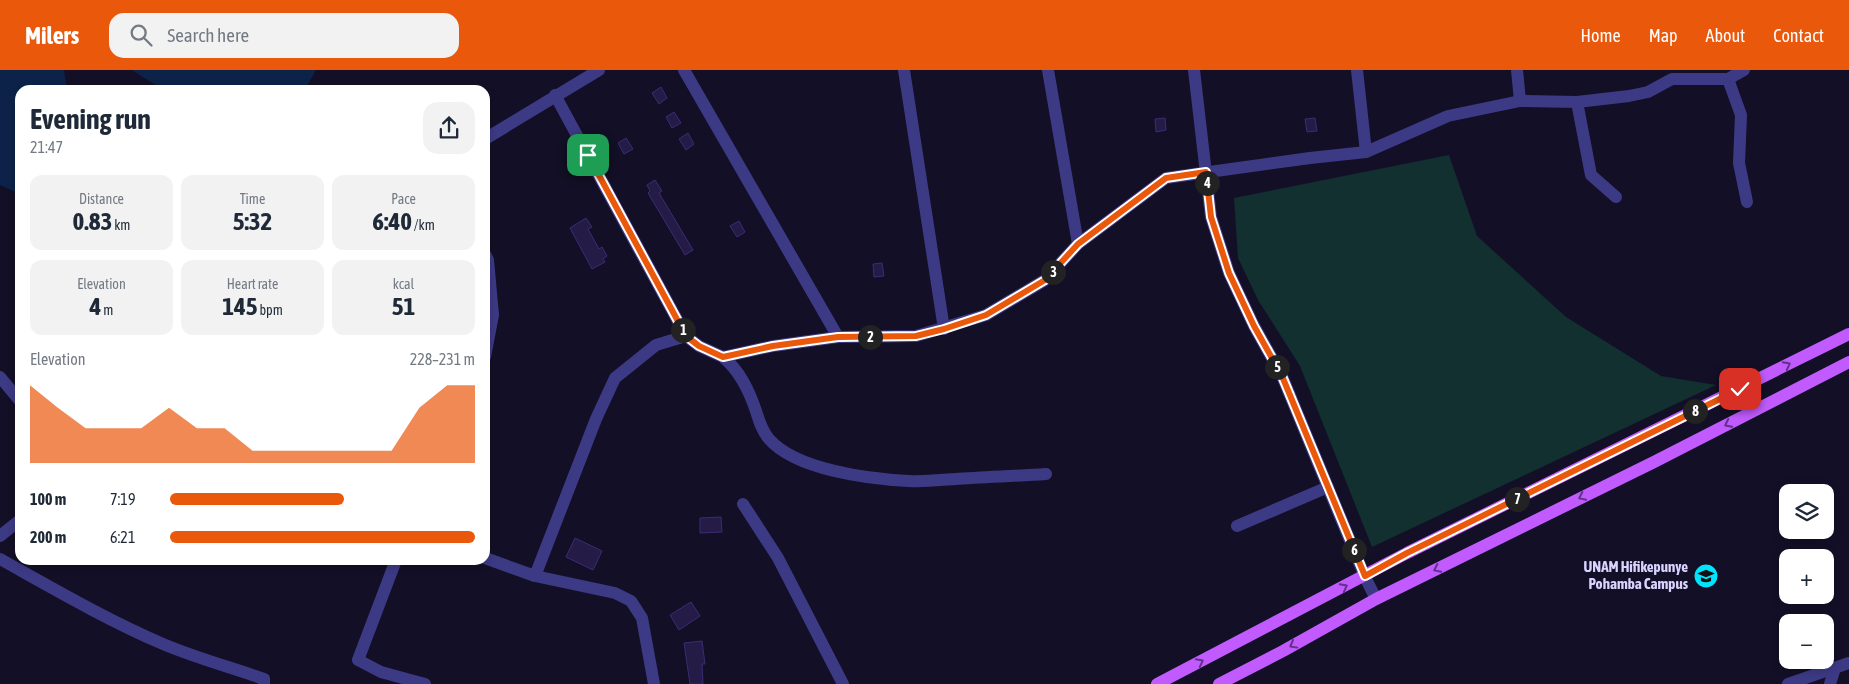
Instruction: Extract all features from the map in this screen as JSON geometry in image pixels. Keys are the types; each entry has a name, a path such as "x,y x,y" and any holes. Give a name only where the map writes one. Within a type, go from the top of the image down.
{"main road":[{"path":"1157,684 1407,553 1849,334"},
{"path":"1219,684 1376,599 1654,462 1849,362"}],"street":[{"path":"490,136 599,70"},
{"path":"684,70 838,337"},
{"path":"904,70 944,329"},
{"path":"1048,70 1078,244"},
{"path":"1194,70 1211,217 1229,273 1254,326 1282,376 1376,599"},
{"path":"1357,70 1366,152"},
{"path":"1517,70 1520,101"},
{"path":"723,357 773,346 838,337 916,336 986,315 1045,280 1078,244 1166,178 1366,152 1448,116 1520,101 1577,102 1648,92 1671,74 1728,79 1744,70"},
{"path":"1728,79 1741,115 1739,163 1747,202"},
{"path":"555,95 686,336 699,346 723,357 735,367 748,389 760,426 769,439 782,451 801,460 863,475 910,481 1046,474"},
{"path":"1577,102 1591,175 1616,197"},
{"path":"490,282 493,315 490,331"},
{"path":"535,576 596,419 614,378 656,345 686,336"},
{"path":"0,377 15,395"},
{"path":"1237,526 1328,487"},
{"path":"743,504 778,558 843,684"},
{"path":"0,536 15,524"},
{"path":"0,559 137,633 192,656 219,662 264,679 264,684"},
{"path":"490,560 535,576 615,593 631,601 642,618 654,684"},
{"path":"394,565 358,660 381,672 425,684"},
{"path":"1834,668 1849,663"},
{"path":"1788,684 1831,669"},
{"path":"1830,684 1834,669"}],"green space":[{"path":"1449,155 1477,236 1566,317 1661,376 1716,385 1372,547 1300,366 1258,300 1238,258 1234,198"}],"water":[{"path":"0,70 64,70 66,85 15,85 15,192 0,185"},
{"path":"132,70 316,70 308,85 155,85"}],"building":[{"path":"661,87 667,98 659,104 652,93"},
{"path":"674,112 681,123 672,128 666,117"},
{"path":"1165,118 1166,130 1156,132 1155,119"},
{"path":"1315,118 1317,131 1307,132 1305,119"},
{"path":"688,133 694,144 686,150 679,139"},
{"path":"626,138 633,149 624,154 618,143"},
{"path":"655,180 662,191 659,193 693,250 685,255 648,193 650,191 647,185"},
{"path":"586,218 592,227 588,229 599,249 602,247 607,256 603,259 605,262 592,269 570,228"},
{"path":"739,221 745,232 737,237 730,226"},
{"path":"882,263 884,276 874,277 873,264"},
{"path":"721,517 722,532 700,533 700,518"},
{"path":"575,538 602,551 593,570 566,557"},
{"path":"691,602 700,616 679,630 670,615"},
{"path":"702,641 705,664 702,664 703,684 690,684 684,643"}],"place":[{"name":"UNAM Hifikepunye Pohamba Campus","path":"1706,576"}],"route":[{"path":"588,155 686,336 699,346 723,357 773,346 838,337 916,336 986,315 1045,280 1078,244 1166,178 1206,172 1211,217 1229,273 1254,326 1282,376 1365,576 1407,553 1740,389"}]}
